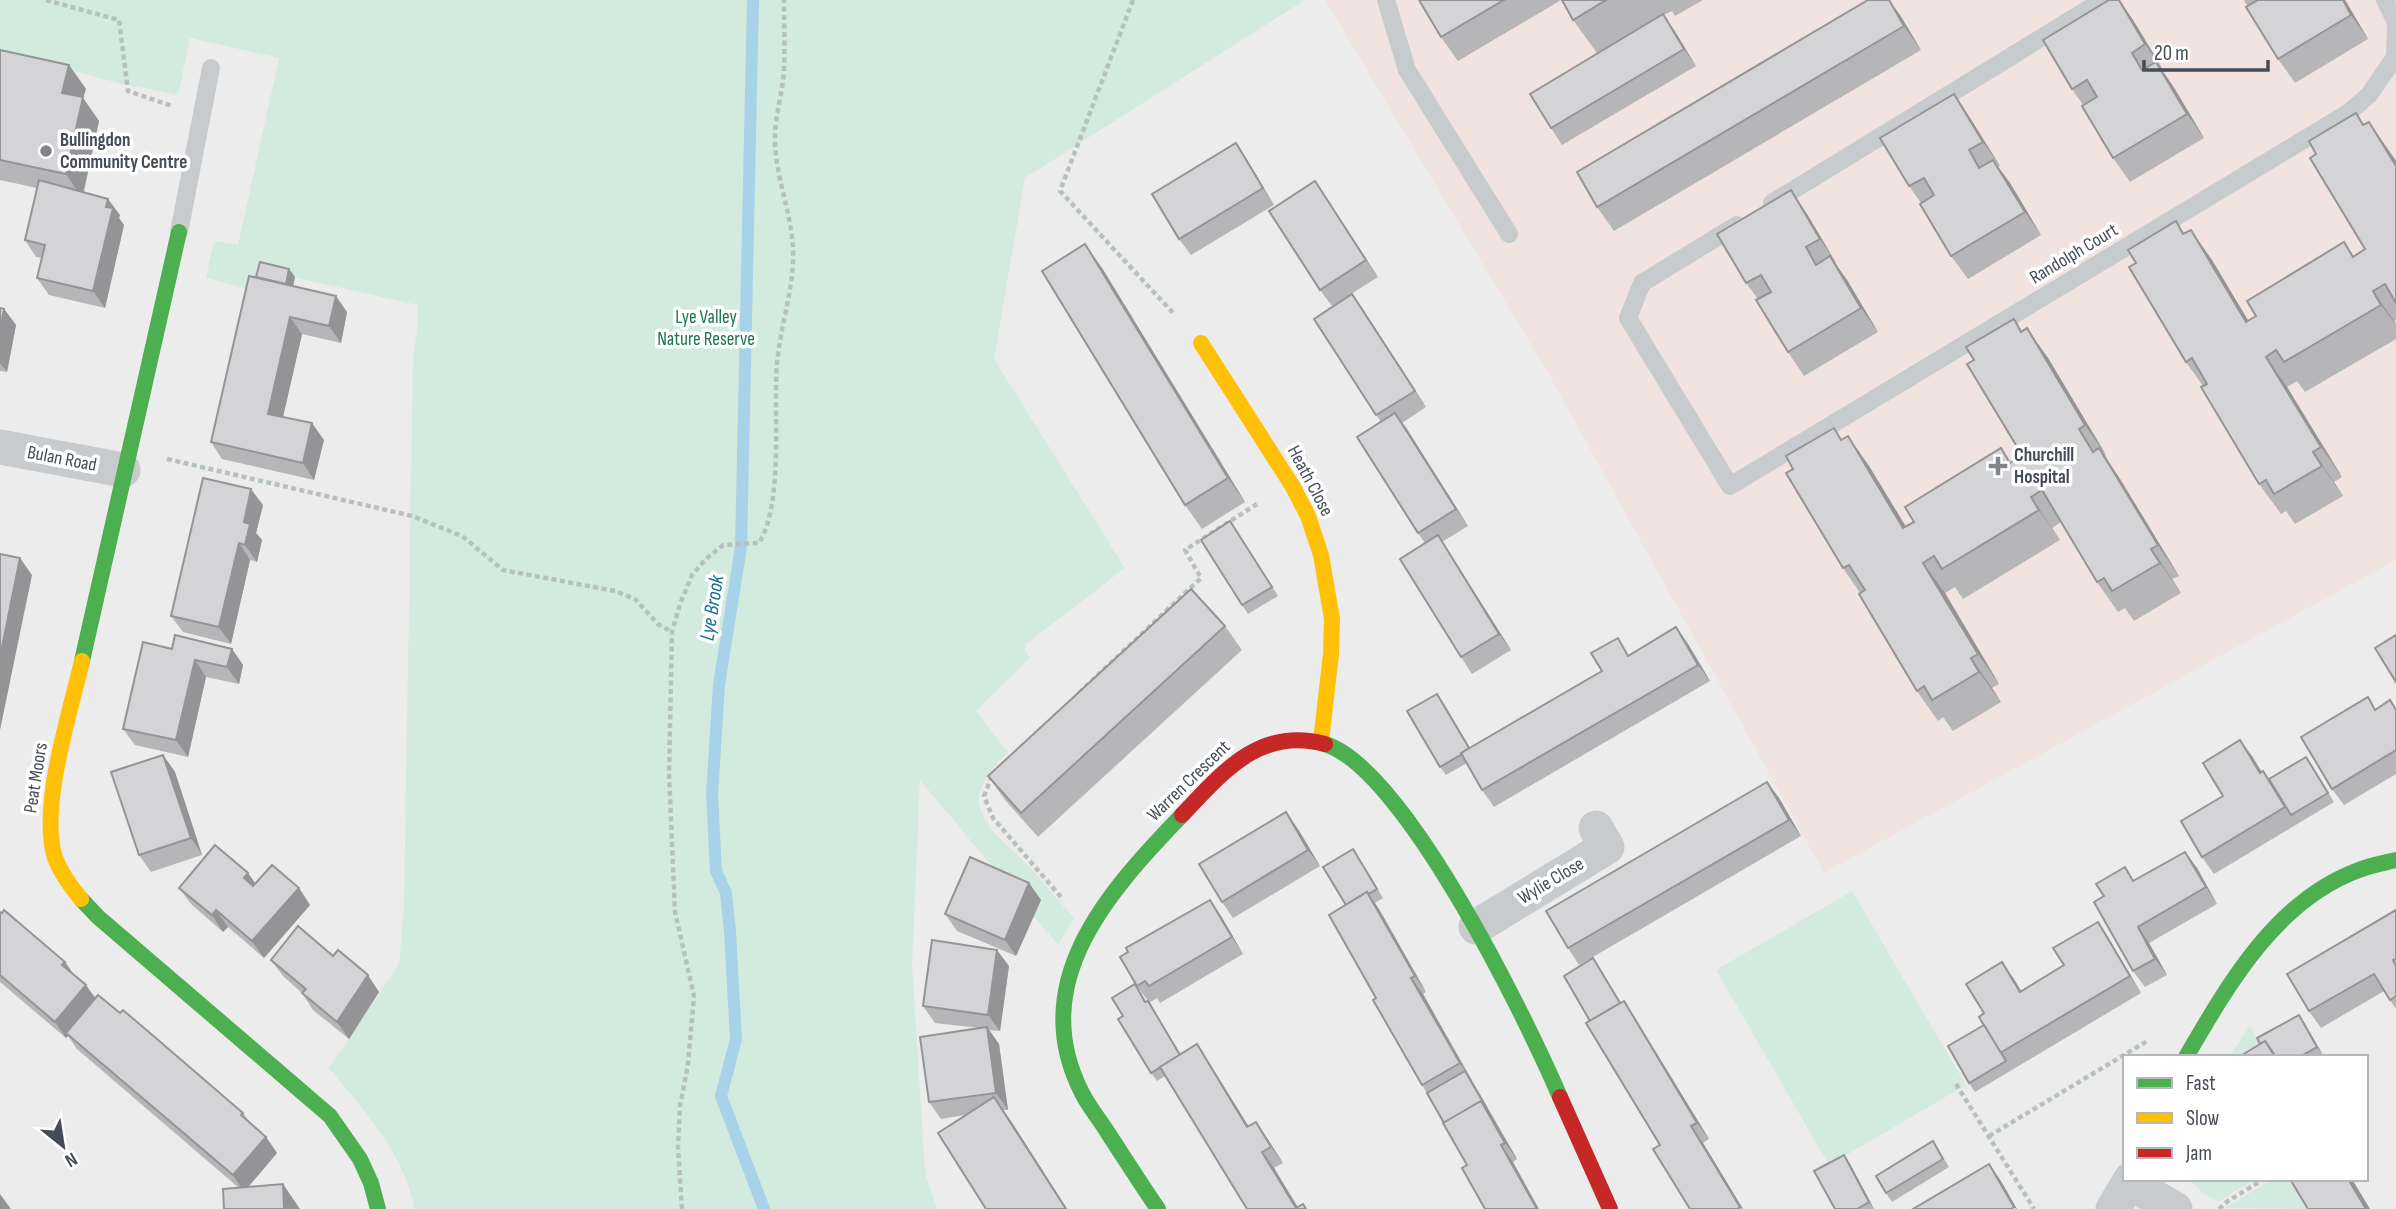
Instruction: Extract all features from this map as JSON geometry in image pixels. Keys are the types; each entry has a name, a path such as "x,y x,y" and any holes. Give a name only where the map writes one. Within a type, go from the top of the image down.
{"street":[{"name":"Peat Moors","path":"179,232 57,770 49,817 55,857 68,884 99,917 330,1116 349,1138 364,1164 379,1209"},
{"name":"Heath Close","path":"1201,343 1293,487 1308,516 1321,555 1332,619 1331,654 1321,740"},
{"name":"Bulan Road","path":"0,447 127,460"},
{"path":"1321,740 1342,751 1359,765 1395,803 1476,927 1534,1039 1610,1209"},
{"name":"Warren Crescent","path":"1158,1209 1083,1095 1074,1076 1063,1024 1065,992 1074,956 1088,929 1163,834 1235,762 1253,751 1276,743 1321,740"},
{"name":"Wylie Close","path":"1476,927 1607,847 1596,828"},
{"path":"2187,1055 2239,969 2281,922 2336,880 2396,860"},
{"path":"2125,1190 2175,1209"}],"lane":[{"path":"1386,0 1407,70 1509,234"},
{"name":"Randolph Court","path":"2103,0 1642,283 1628,318 1730,486 2348,113 2369,95 2395,57 2396,23 2385,0"},
{"path":"179,232 211,68"}],"path":[{"path":"46,0 119,20 128,91 203,116"},
{"path":"682,1209 678,1147 680,1106 688,1064 694,996 676,912 669,773 672,632 692,575 706,559 723,545 759,543 769,513 775,481 777,367 794,264 792,226 776,166 775,136 784,71 784,0"},
{"path":"1133,0 1060,191 1201,343"},
{"path":"127,460 412,516 461,536 503,570 615,591 635,599 658,624 672,632"},
{"path":"1072,699 1201,578 1185,550 1259,503"},
{"path":"992,774 984,796 993,818 1088,929"},
{"path":"2124,1055 2159,1034"},
{"path":"1989,1136 2123,1056"},
{"path":"1956,1084 2034,1209"},
{"path":"2219,1209 2261,1181"}],"shaded area":[{"name":"Churchill Hospital","path":"1325,0 2396,0 2396,560 1824,873 1548,373"}],"green space":[{"name":"Lye Valley Nature Reserve","path":"0,0 1305,0 1025,178 994,359 1125,568 1026,644 1025,651 1030,658 976,711 1008,752 988,774 981,787 981,811 991,829 1028,865 1074,918 1058,945 920,780 912,964 925,1172 937,1209 414,1209 410,1190 393,1152 369,1116 329,1068 399,964 404,905 413,357 418,305 266,271 261,292 206,278 214,241 238,245 279,58 190,38 178,95 118,83 0,50"},
{"path":"1852,891 1966,1085 1829,1165 1716,970"},
{"path":"2250,1026 2268,1055 2230,1055"},
{"path":"2191,1181 2253,1181 2218,1202 2203,1193"},
{"path":"2269,1181 2295,1181 2312,1209 2225,1208"}],"building":[{"path":"1419,0 1504,0 1441,37"},
{"path":"1562,0 1606,0 1573,20"},
{"path":"1868,0 1889,0 1904,26 1597,207 1577,172"},
{"path":"2109,0 2119,0 2145,44 2132,53 2142,70 2156,62 2187,114 2113,158 2082,106 2097,97 2087,80 2072,89 2043,40"},
{"path":"2258,0 2343,0 2351,15 2278,59 2246,7"},
{"path":"1663,14 1684,49 1551,128 1530,94"},
{"name":"Bullingdon Community Centre","path":"0,50 69,65 62,93 83,97 66,174 0,160"},
{"path":"1954,94 1983,142 1969,150 1979,168 1993,160 2025,212 1951,256 1920,204 1934,195 1924,178 1909,186 1880,138"},
{"path":"2356,113 2363,125 2369,122 2396,166 2396,303 2385,284 2373,291 2381,305 2284,362 2276,350 2266,357 2321,447 2313,452 2322,466 2274,494 2266,480 2259,484 2201,387 2207,384 2192,358 2186,362 2129,267 2136,263 2128,250 2176,221 2183,234 2191,230 2246,322 2256,316 2247,301 2344,242 2353,257 2365,249 2310,158 2316,154 2309,141"},
{"path":"1236,143 1263,188 1179,239 1152,194"},
{"path":"39,180 108,199 106,207 113,208 93,291 37,278 45,245 25,240"},
{"path":"1315,181 1366,260 1320,290 1269,211"},
{"path":"1791,190 1820,239 1806,247 1816,265 1830,256 1861,308 1788,352 1756,300 1771,292 1761,275 1746,283 1717,234"},
{"path":"1085,244 1228,478 1185,505 1042,271"},
{"path":"260,262 289,269 286,284 256,277"},
{"path":"249,276 336,296 329,326 290,317 268,414 312,423 303,463 211,442"},
{"path":"1352,294 1415,391 1376,415 1314,319"},
{"path":"0,308 4,309 0,329"},
{"path":"2014,319 2021,332 2027,328 2085,425 2079,429 2093,452 2099,448 2158,545 2151,549 2160,563 2112,591 2104,578 2097,582 2042,490 2031,497 2039,510 1942,569 1934,556 1923,563 1978,654 1971,658 1979,672 1932,700 1924,686 1917,691 1859,594 1865,590 1849,565 1843,568 1786,473 1793,469 1786,456 1834,428 1841,440 1848,436 1903,528 1914,522 1905,507 2001,448 2010,463 2022,455 1967,364 1974,360 1966,347"},
{"path":"1395,413 1456,509 1418,533 1357,437"},
{"path":"203,478 251,489 244,522 250,524 245,545 239,543 219,627 171,616"},
{"path":"1230,521 1272,587 1242,605 1201,540"},
{"path":"1438,535 1499,634 1461,657 1400,559"},
{"path":"0,554 20,558 0,657"},
{"path":"1191,589 1225,626 1021,813 988,776"},
{"path":"1676,627 1698,665 1482,790 1461,753 1602,671 1591,653 1618,638 1628,656"},
{"path":"175,635 232,649 227,667 195,660 176,740 123,729 143,642 172,649"},
{"path":"2396,635 2396,682 2375,648"},
{"path":"1437,694 1469,748 1440,767 1407,711"},
{"path":"2368,697 2375,710 2390,700 2396,710 2396,750 2332,789 2301,737"},
{"path":"2240,740 2285,807 2202,857 2181,821 2223,796 2203,763"},
{"path":"163,755 191,838 139,855 111,772"},
{"path":"2306,757 2328,793 2291,815 2269,779"},
{"path":"1767,782 1789,820 1568,948 1546,911"},
{"path":"1286,812 1308,850 1222,902 1199,864"},
{"path":"215,845 248,873 244,878 253,886 272,865 299,888 252,941 216,910 212,915 179,888"},
{"path":"1353,849 1377,889 1346,905 1323,867"},
{"path":"2185,852 2206,887 2138,927 2155,959 2133,971 2094,902 2104,896 2096,884 2125,867 2133,881"},
{"path":"970,857 1029,883 1005,940 945,914"},
{"path":"1367,892 1415,976 1411,978 1460,1063 1422,1085 1373,1000 1376,998 1329,915"},
{"path":"1210,900 1232,937 1149,986 1145,981 1137,986 1120,957 1128,952 1126,948"},
{"path":"4,910 65,962 62,965 86,985 55,1022 0,975 0,912"},
{"path":"2396,910 2396,959 2393,960 2396,966 2396,996 2390,1000 2374,974 2309,1011 2287,974"},
{"path":"2098,922 2130,976 2000,1053 1979,1017 1984,1013 1966,984 2002,962 2020,992 2064,965 2053,948"},
{"path":"298,926 333,956 338,950 368,975 337,1022 302,993 306,989 271,960"},
{"path":"932,940 997,950 988,1015 923,1006"},
{"path":"1593,958 1620,1003 1590,1021 1564,976"},
{"path":"1135,984 1180,1055 1151,1073 1118,1019 1123,1016 1112,998"},
{"path":"98,995 120,1013 123,1010 243,1113 241,1115 266,1137 233,1175 66,1033"},
{"path":"1624,1001 1697,1123 1691,1126 1740,1207 1737,1209 1690,1209 1653,1149 1660,1145 1586,1023"},
{"path":"2299,1015 2317,1047 2303,1055 2275,1055 2265,1041 2260,1044 2257,1038"},
{"path":"1984,1025 2006,1061 1969,1083 1948,1046"},
{"path":"987,1027 996,1093 929,1102 920,1037"},
{"path":"2265,1041 2274,1055 2242,1055"},
{"path":"1197,1044 1247,1127 1256,1122 1271,1147 1262,1152 1296,1208 1303,1204 1306,1209 1247,1209 1160,1067"},
{"path":"1465,1071 1487,1109 1481,1101 1444,1123 1427,1093"},
{"path":"994,1097 1066,1209 986,1209 938,1133"},
{"path":"1481,1101 1505,1143 1501,1145 1537,1209 1485,1209 1462,1168 1467,1165 1443,1123"},
{"path":"1933,1141 1943,1159 1886,1193 1876,1176"},
{"path":"1844,1155 1869,1202 1857,1209 1835,1209 1814,1171"},
{"path":"1989,1164 2014,1207 2011,1209 1913,1209"},
{"path":"2291,1181 2349,1181 2366,1209 2308,1209"},
{"path":"283,1184 284,1209 224,1209 223,1189"}],"waterway":[{"name":"Lye Brook","path":"753,0 741,547 719,685 712,794 716,871 726,893 730,932 736,1039 721,1096 764,1209"}],"traffic: fast":[{"path":"82,661 179,232"},
{"path":"1325,744 1357,763 1391,799 1426,846 1492,957 1560,1097"},
{"path":"1158,1209 1082,1093 1067,1052 1063,1013 1069,976 1083,941 1103,907 1154,844 1182,815"},
{"path":"2187,1055 2237,974 2279,923 2329,884 2364,868 2396,860"},
{"path":"81,899 98,917 330,1116 360,1159 371,1183 378,1209"}],"traffic: slow":[{"path":"1201,343 1293,487 1308,516 1321,555 1332,619 1331,654 1321,741"},
{"path":"81,899 55,858 51,837 51,813 58,760 82,661"}],"traffic: jam":[{"path":"1182,815 1228,769 1262,747 1302,740 1325,744"},
{"path":"1560,1097 1610,1209"}],"place":[{"name":"Bullingdon Community Centre","path":"46,151"},
{"name":"Churchill Hospital","path":"1998,466"}]}
